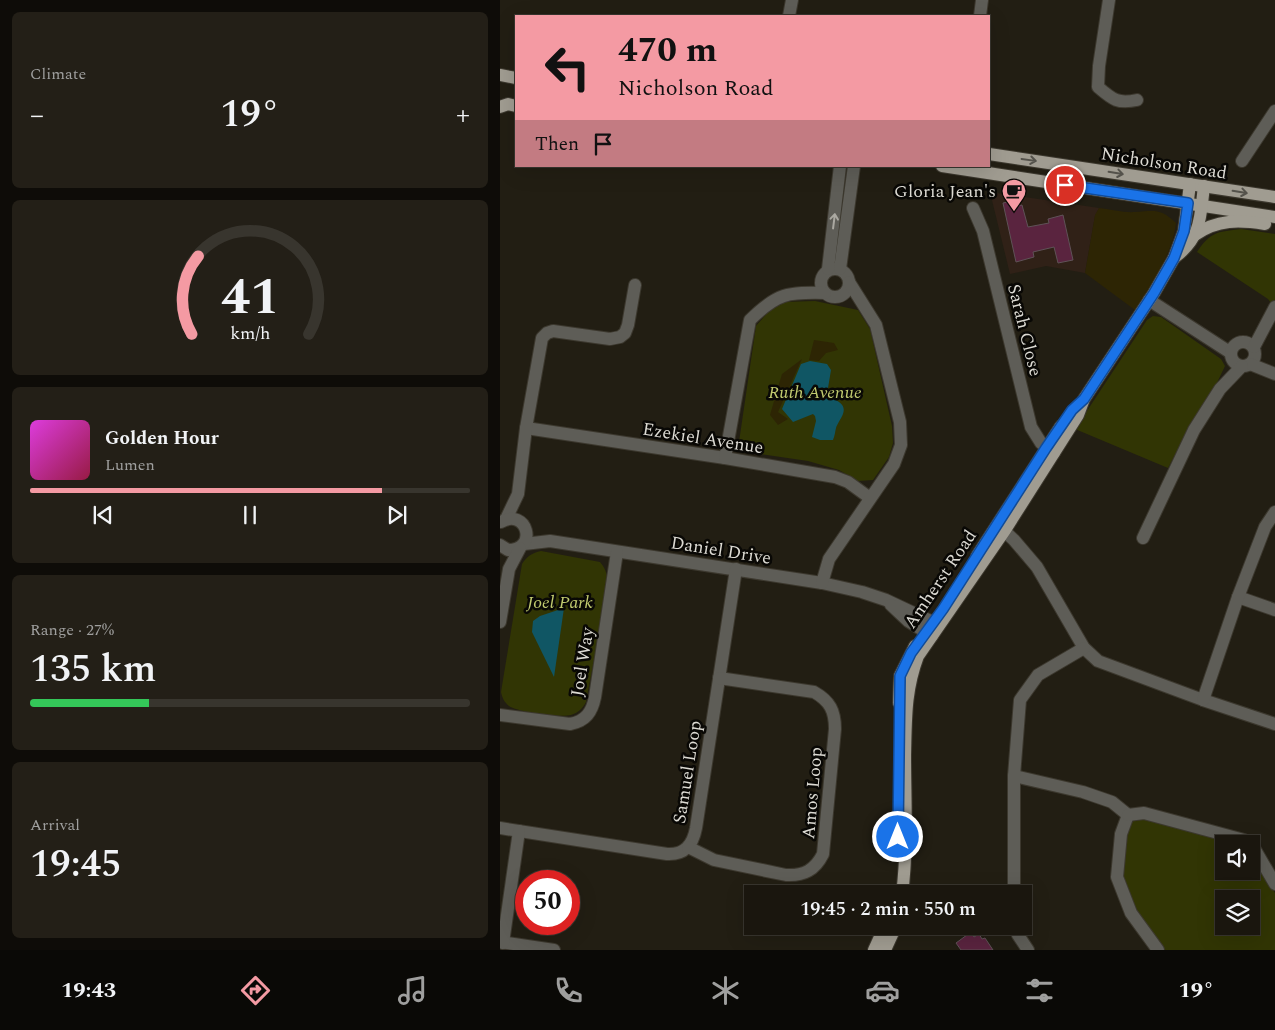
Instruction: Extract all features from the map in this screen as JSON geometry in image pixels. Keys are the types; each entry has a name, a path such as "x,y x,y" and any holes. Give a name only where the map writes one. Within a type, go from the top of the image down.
{"main road":[{"path":"500,75 515,78"},
{"path":"500,96 515,99"},
{"path":"500,107 508,104 515,106"},
{"name":"Nicholson Road","path":"990,154 1275,197"},
{"name":"Nicholson Road","path":"956,167 1275,217"},
{"name":"Amherst Road","path":"894,885 898,854 900,676 911,653 936,623 943,609 998,533 1050,450 1072,410 1084,399 1152,296 1174,258 1184,231 1190,184"},
{"name":"Amherst Road","path":"1174,258 1187,249 1199,226 1204,186"},
{"path":"1195,235 1205,228 1227,222 1245,221 1275,225"},
{"name":"Amherst Road","path":"902,885 905,832 906,698 912,670 928,634"},
{"path":"874,950 881,935"},
{"path":"885,950 892,935"}],"street":[{"path":"789,15 792,0"},
{"path":"980,15 982,0"},
{"path":"1109,0 1099,66 1098,87 1110,97 1124,103 1137,100"},
{"path":"1242,161 1271,125 1275,111"},
{"path":"834,269 840,167"},
{"path":"725,458 750,320 762,308 780,296 823,287 834,269 854,167"},
{"name":"Sarah Close","path":"973,208 983,230 1031,426 1036,438 1050,450"},
{"path":"822,583 829,559 894,464 901,445 900,422 876,325 847,276 834,269"},
{"path":"823,287 834,297 843,295 848,290 849,282"},
{"path":"500,622 508,569 526,538 518,494 526,428 542,338 547,333 553,331 610,338 620,337 625,333 628,325 635,286"},
{"path":"843,295 864,305"},
{"path":"1152,296 1275,373"},
{"path":"1143,538 1194,430 1275,307"},
{"name":"Ezekiel Avenue","path":"526,428 725,458 835,477 848,482 870,498"},
{"path":"503,521 518,494"},
{"path":"1203,700 1238,597 1265,527 1275,512"},
{"name":"Daniel Drive","path":"503,521 512,518 550,541"},
{"path":"998,533 1037,567 1084,648 1098,661 1203,700 1275,724"},
{"name":"Daniel Drive","path":"501,546 508,550 550,541 822,583 862,592 886,600 936,623"},
{"path":"501,546 508,569"},
{"name":"Joel Way","path":"500,715 570,724 581,721 590,713 595,697 617,552"},
{"name":"Samuel Loop","path":"500,828 667,854 679,852 688,847 695,836 736,569"},
{"path":"1238,597 1275,610"},
{"name":"Daniel Drive","path":"886,600 908,621 928,634"},
{"path":"1014,885 1014,776 1020,700 1038,675 1084,648"},
{"name":"Amos Loop","path":"688,847 714,860 786,875 806,873 819,862 823,854 835,729 835,716 832,708 822,696 814,692 718,678"},
{"path":"1014,776 1112,802 1128,815 1144,813 1225,835"},
{"path":"1128,815 1121,834 1117,878 1130,913 1158,950"},
{"path":"519,831 501,942 554,950"},
{"path":"1260,858 1275,884"},
{"path":"1018,935 1028,950"}],"shaded area":[{"path":"990,192 1099,208 1095,216 1085,273 1046,266 1010,274"}],"green space":[{"path":"1241,229 1275,234 1275,308 1268,299 1197,252 1211,236"},
{"name":"Ruth Avenue","path":"815,301 858,310 870,329 892,426 893,443 889,457 873,480 858,481 839,470 808,461 747,452 739,442 756,326 768,312 784,302"},
{"path":"1153,316 1161,317 1221,359 1225,366 1214,389 1193,420 1168,468 1075,429 1147,320"},
{"name":"Joel Park","path":"541,551 600,562 607,576 608,586 586,702 576,713 566,716 529,712 514,708 506,703 501,692 522,564 530,555"},
{"path":"1143,814 1215,836 1215,880 1260,880 1260,867 1275,893 1275,950 1160,950 1118,877 1129,817"}],"sand":[{"path":"1099,208 1126,212 1153,211 1166,215 1176,223 1171,246 1166,257 1135,310 1085,273 1095,215"},
{"path":"814,340 834,343 838,350 826,353 819,361 809,360"},
{"path":"802,359 778,412 788,419 778,425 770,415 782,374"}],"water":[{"path":"810,361 827,364 831,370 828,395 839,402 844,408 833,440 820,440 812,437 816,421 813,414 793,422 782,409 801,364"},
{"path":"564,608 554,677 532,632 533,621 540,616"}],"building":[{"path":"1012,201 1013,207 1022,205 1028,227 1049,223 1048,219 1063,215 1073,260 1058,263 1054,247 1033,252 1034,257 1016,262 1003,203"},
{"path":"967,935 973,935 974,937 980,935 982,939 985,938 993,950 961,950 956,943"}],"place":[{"name":"Gloria Jean's","path":"1014,212"}],"route":[{"path":"898,837 900,676 905,664 998,526 1046,448 1072,410 1084,399 1154,293 1174,258 1184,231 1188,203 1065,185"}]}
